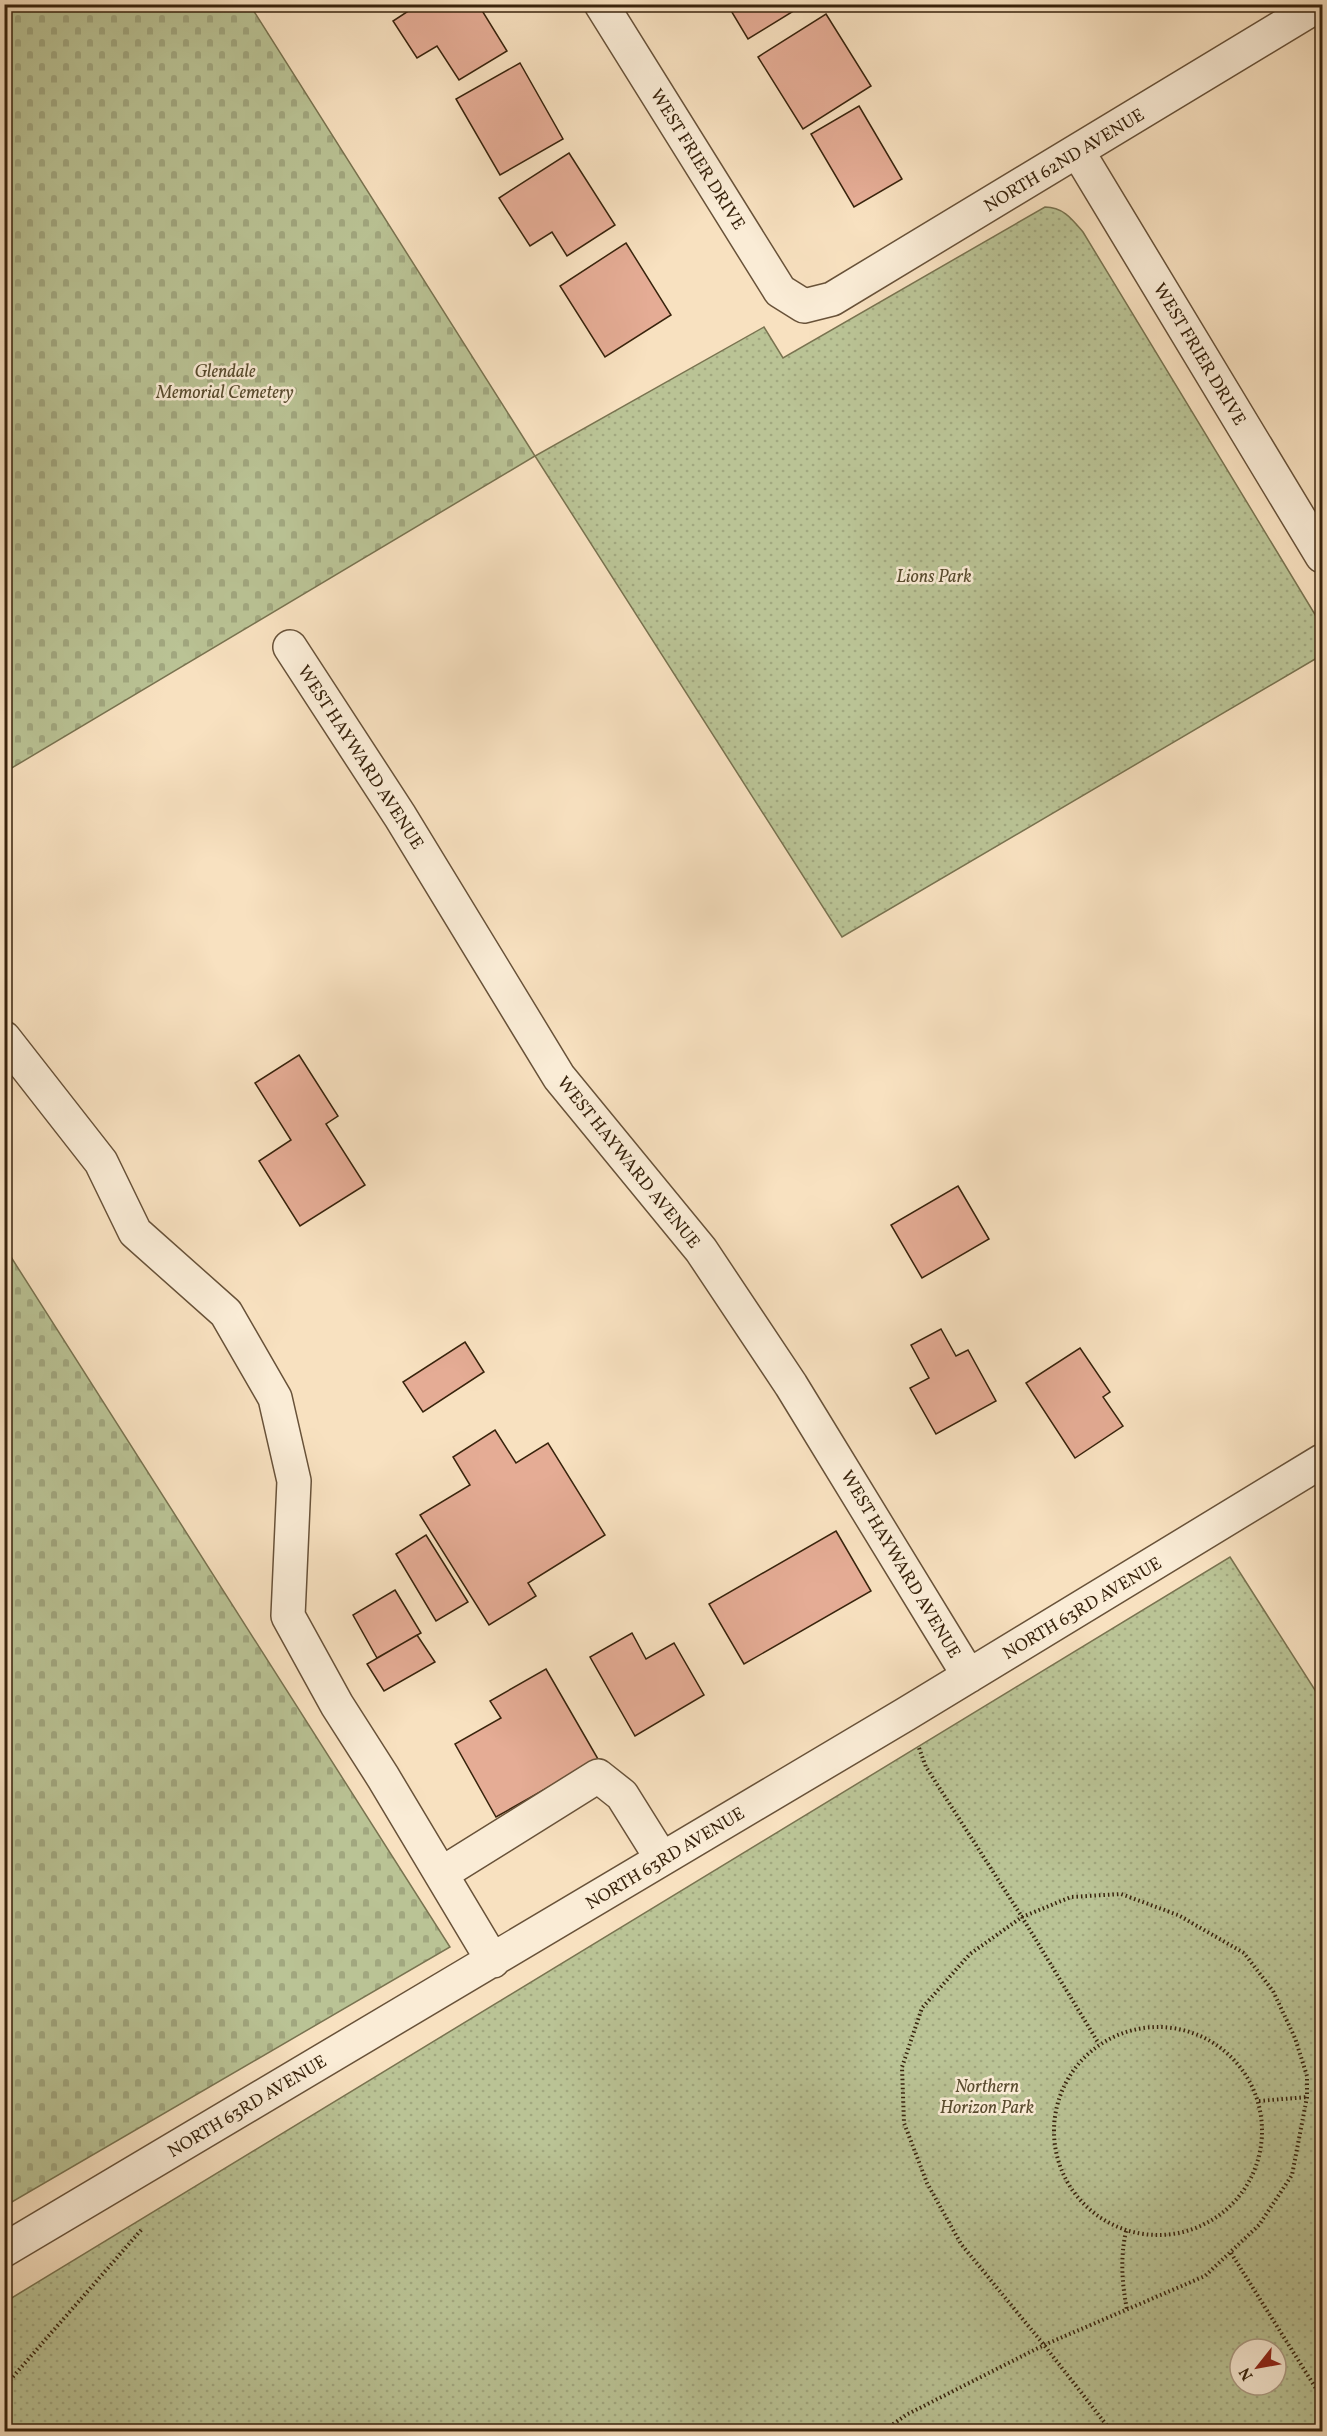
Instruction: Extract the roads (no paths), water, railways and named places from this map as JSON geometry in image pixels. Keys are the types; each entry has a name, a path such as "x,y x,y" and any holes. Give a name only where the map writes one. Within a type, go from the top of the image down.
{"street":[{"name":"WEST FRIER DRIVE","path":"601,4 780,291 804,306"},
{"name":"NORTH 62ND AVENUE","path":"804,306 832,299 1320,4"},
{"name":"WEST FRIER DRIVE","path":"1078,152 1323,556"},
{"name":"WEST HAYWARD AVENUE","path":"290,647 400,816 559,1077 701,1250 791,1385 969,1676"},
{"path":"4,1038 101,1162 135,1232 226,1313 275,1398 294,1481 288,1616 337,1705 493,1961"},
{"name":"NORTH 63RD AVENUE","path":"4,2250 906,1714 1323,1461"},
{"path":"441,1874 598,1776 622,1795 662,1859"}],"park label":[{"name":"Glendale Memorial Cemetery","path":"225,382"},
{"name":"Lions Park","path":"934,576"},
{"name":"Northern Horizon Park","path":"987,2096"}]}
